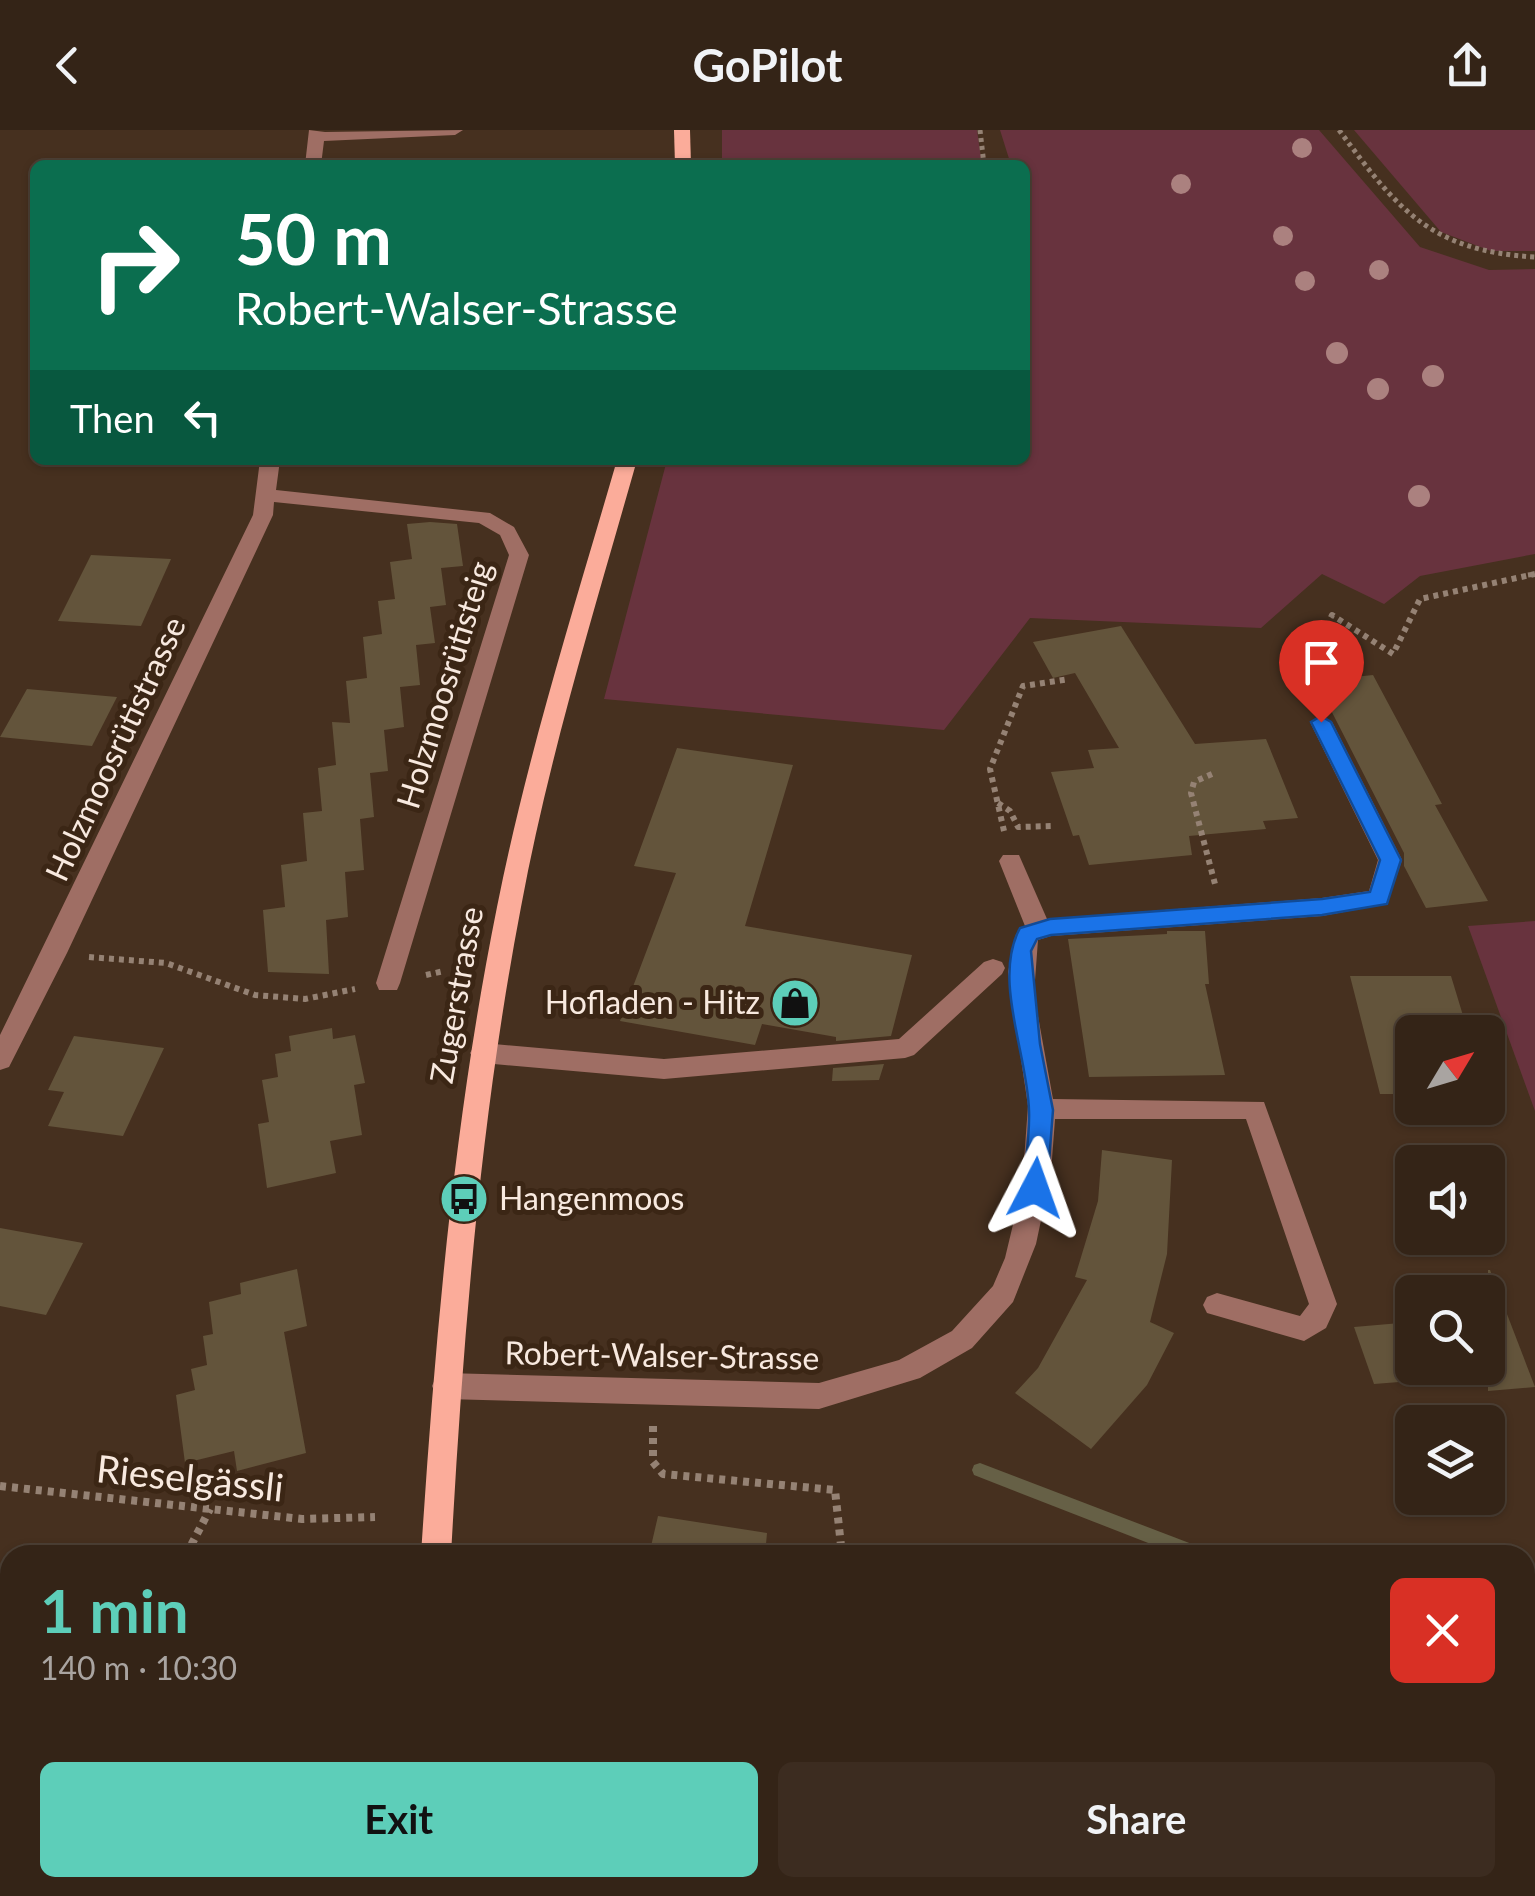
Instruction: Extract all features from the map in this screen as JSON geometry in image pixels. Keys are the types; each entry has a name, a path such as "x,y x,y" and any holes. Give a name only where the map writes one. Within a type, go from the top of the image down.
{"main road":[{"path":"682,130 683,160"},
{"name":"Zugerstrasse","path":"437,1545 446,1386 483,1052 510,905 546,744 627,465"}],"street":[{"path":"313,160 317,134 455,130"},
{"name":"Holzmoosrütistrasse","path":"0,1060 55,953 263,515 269,465"},
{"name":"Holzmoosrütisteig","path":"265,495 483,517 503,525 516,540 519,554 388,983"},
{"path":"1012,861 1039,930 1322,907 1379,898 1390,860 1321,722"},
{"name":"Robert-Walser-Strasse","path":"446,1386 819,1396 872,1384 917,1367 963,1342 993,1309 1017,1264 1035,1188 1041,1110 1029,1044 1020,951 1028,934 1039,930"},
{"path":"483,1052 664,1070 905,1048 993,968"},
{"path":"1041,1110 1255,1109 1322,1304 1316,1320 1304,1329 1217,1305"}],"path":[{"path":"980,130 983,160"},
{"path":"1339,130 1378,179 1431,233 1479,254 1535,257"},
{"path":"1321,722 1300,686 1332,615 1393,654 1420,599 1535,574"},
{"path":"1012,861 990,769 1022,686 1069,679"},
{"path":"1212,774 1194,782 1190,793 1223,914"},
{"path":"997,802 1010,811 1018,827 1053,826"},
{"path":"89,957 166,964 255,996 305,998 444,971"},
{"path":"654,1420 653,1462 663,1474 835,1490 841,1545"},
{"name":"Rieselgässli","path":"0,1486 302,1519 375,1518"},
{"path":"191,1545 210,1509"}],"shaded area":[{"path":"722,130 977,130 981,160 722,160"},
{"path":"1000,130 1319,130 1420,247 1489,270 1535,269 1535,554 1420,576 1384,604 1322,574 1261,628 1030,618 944,730 604,699 666,465 1030,465 1030,160 1009,160"},
{"path":"1354,130 1535,130 1535,251 1491,251 1441,232"},
{"path":"1535,921 1535,1111 1505,1028 1505,1015 1500,1015 1468,926"}],"building":[{"path":"407,524 457,524 463,566 441,568 446,605 430,607 435,643 416,645 420,685 400,687 404,727 384,730 388,771 370,773 374,817 360,819 364,870 345,872 348,917 326,920 329,974 268,972 263,910 285,907 281,865 307,861 303,813 322,811 318,768 336,765 332,722 350,723 346,681 367,678 363,637 382,634 378,601 395,599 390,562 412,559"},
{"path":"91,555 171,559 141,626 58,621"},
{"path":"1121,626 1195,744 1266,739 1298,818 1263,821 1266,829 1189,836 1192,855 1089,865 1079,835 1073,836 1051,772 1094,768 1088,750 1119,748 1075,673 1053,678 1033,642"},
{"path":"1373,675 1442,804 1435,805 1488,901 1426,908 1404,866 1404,853 1316,681"},
{"path":"27,689 117,697 92,746 0,737"},
{"path":"677,748 793,765 745,926 912,955 891,1036 836,1041 836,1037 762,1024 755,1045 620,1021 676,873 634,866"},
{"path":"1205,931 1209,984 1205,984 1225,1075 1089,1077 1068,939"},
{"path":"1350,976 1451,976 1463,1015 1395,1015 1395,1094 1380,1094"},
{"path":"332,1028 333,1039 355,1035 365,1083 354,1085 362,1135 330,1141 336,1173 267,1188 258,1124 269,1122 262,1080 278,1077 275,1054 291,1051 289,1036"},
{"path":"74,1036 164,1048 123,1136 48,1126 64,1092 48,1090"},
{"path":"884,1064 879,1080 832,1081 833,1068"},
{"path":"1102,1150 1172,1160 1167,1254 1150,1322 1174,1333 1147,1385 1091,1449 1015,1393 1038,1368 1087,1280 1075,1277 1098,1201"},
{"path":"0,1228 83,1243 46,1315 0,1306"},
{"path":"297,1269 307,1326 284,1332 306,1453 237,1471 234,1451 185,1463 176,1395 195,1390 191,1369 207,1365 203,1336 213,1334 209,1302 241,1294 240,1283"},
{"path":"1505,1309 1535,1387 1488,1391 1488,1385 1505,1385"},
{"path":"1395,1323 1395,1382 1374,1384 1354,1327"},
{"path":"658,1516 767,1533 766,1545 651,1545"}],"waterway":[{"path":"980,1470 1173,1545"}],"place":[{"name":"Hofladen - Hitz","path":"795,1003"},
{"name":"Hangenmoos","path":"464,1199"}],"route":[{"path":"1035,1188 1041,1110 1029,1044 1020,951 1028,934 1050,927 1322,907 1379,898 1390,860 1321,722"}]}
